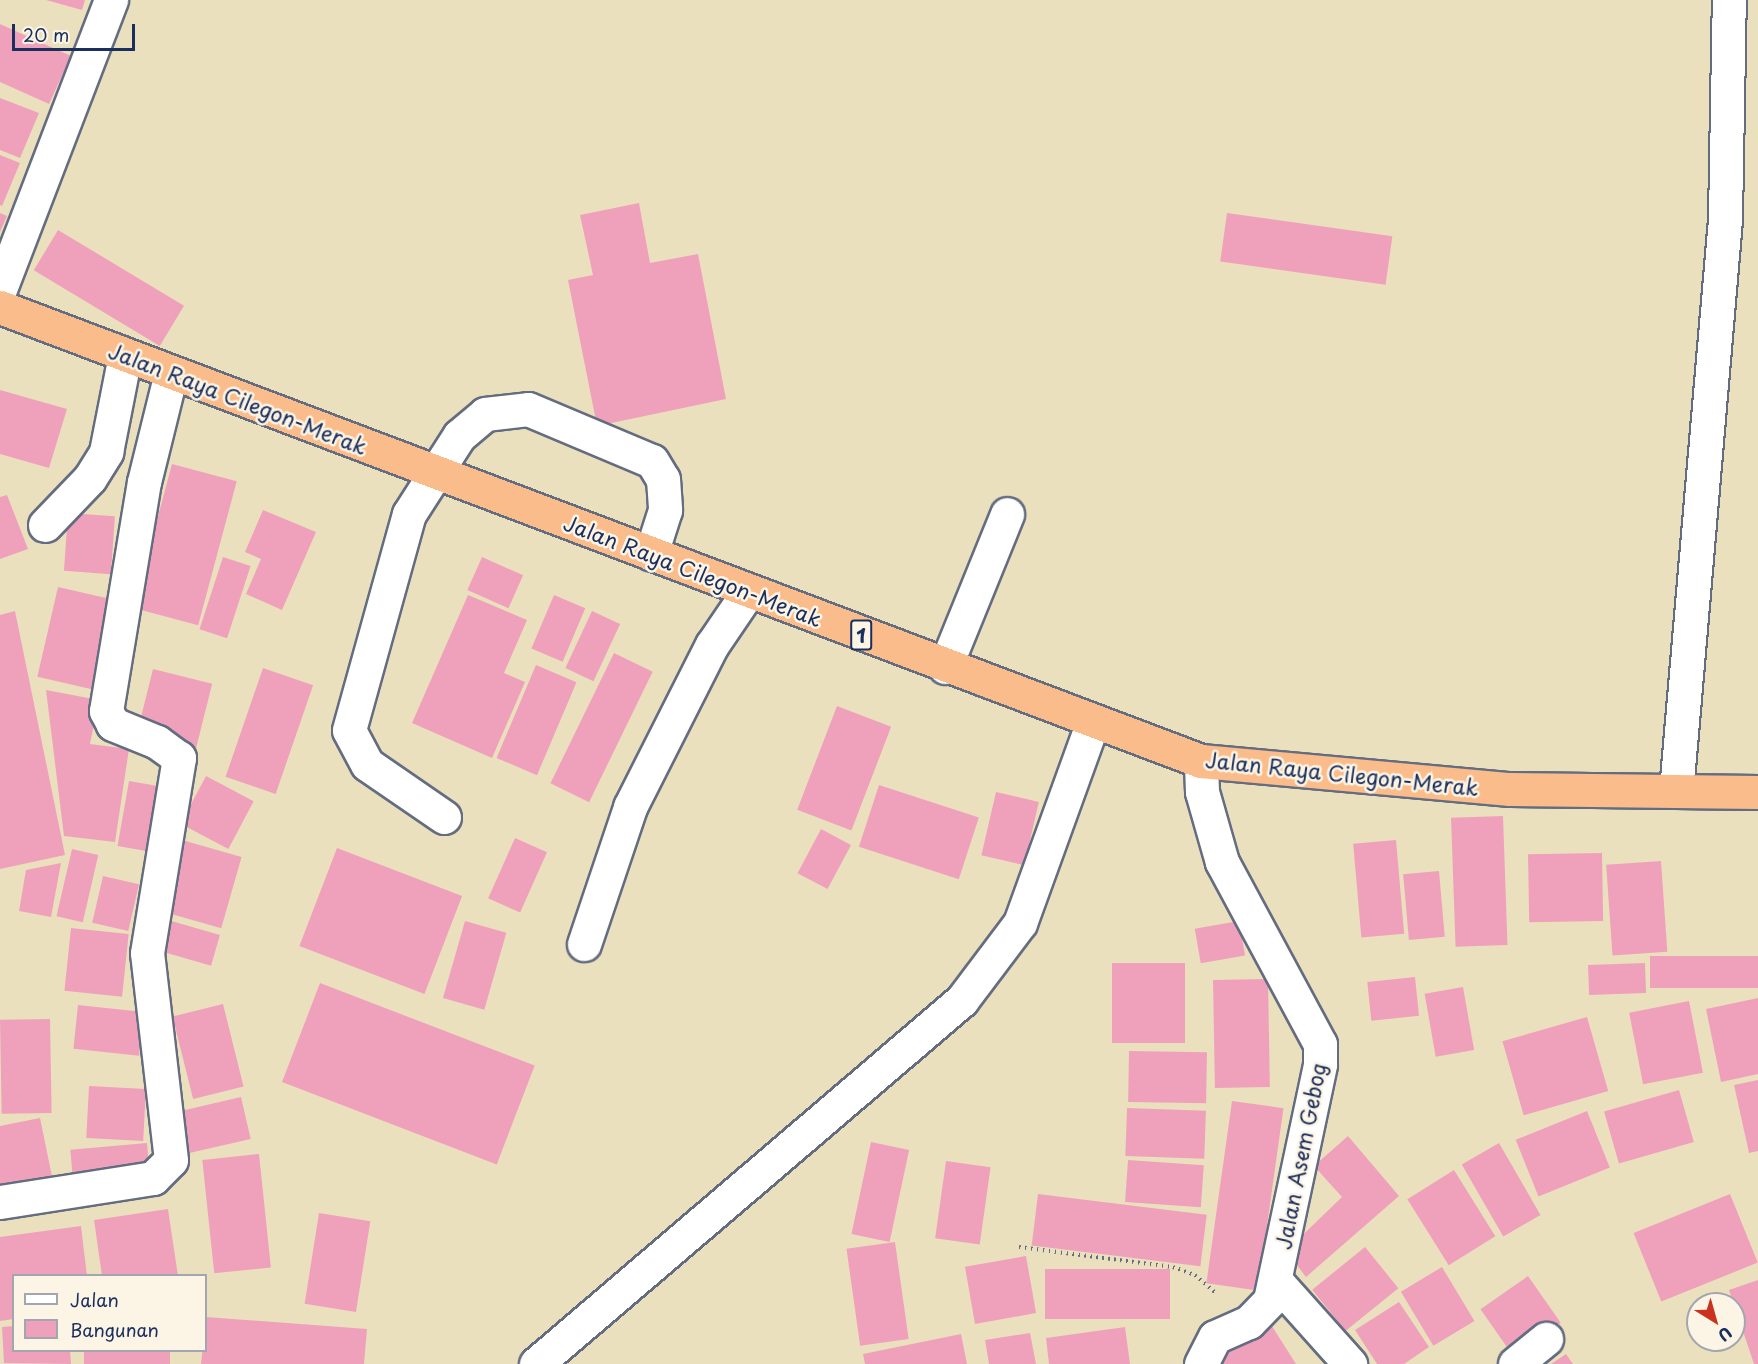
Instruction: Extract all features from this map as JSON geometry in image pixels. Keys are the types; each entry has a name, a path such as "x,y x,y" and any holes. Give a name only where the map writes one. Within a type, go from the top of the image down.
{"highway":[{"name":"Jalan Raya Cilegon-Merak","path":"0,307 171,373 433,469 1092,724 1201,760 1510,789 1758,792"}],"street":[{"path":"0,289 111,0"},
{"path":"1676,791 1725,219 1729,0"},
{"path":"45,525 90,478 106,452 125,355"},
{"path":"0,1202 153,1178 171,1160 147,953 168,807 180,765 171,749 113,724 106,711 144,482 171,373"},
{"path":"444,817 367,764 349,730 409,514 433,469 485,414 528,409 586,431 652,461 663,479 665,510 651,554"},
{"path":"945,667 1007,514"},
{"path":"584,944 630,807 712,645 748,592"},
{"path":"536,1364 962,1000 1020,923 1092,724"},
{"name":"Jalan Asem Gebog","path":"1201,760 1202,792 1222,862 1320,1044 1270,1300 1249,1322 1215,1337 1201,1364"},
{"path":"1275,1280 1350,1364"},
{"path":"1515,1364 1546,1339"}],"path":[{"path":"1019,1247 1173,1267 1195,1275 1249,1322"}],"building":[{"path":"46,0 85,0 82,10"},
{"path":"0,24 71,56 49,104 0,82"},
{"path":"0,98 39,113 20,158 0,150"},
{"path":"0,155 20,163 2,206 0,205"},
{"path":"639,203 650,263 698,254 726,399 597,426 568,280 593,275 580,215"},
{"path":"0,213 7,216 0,232"},
{"path":"1227,213 1392,236 1386,285 1220,262"},
{"path":"58,230 184,306 160,346 34,270"},
{"path":"0,390 67,409 49,468 0,454"},
{"path":"172,464 237,481 198,625 133,608"},
{"path":"7,495 28,549 0,559 0,497"},
{"path":"263,510 316,532 282,610 246,594 261,559 245,552"},
{"path":"68,513 115,516 111,574 64,571"},
{"path":"223,557 251,566 227,638 200,629"},
{"path":"482,557 523,575 508,608 467,590"},
{"path":"58,587 121,602 101,691 37,677"},
{"path":"468,595 527,620 504,673 525,682 492,758 412,723"},
{"path":"554,595 585,608 563,662 531,648"},
{"path":"15,611 65,855 0,869 0,615"},
{"path":"592,611 620,624 593,681 565,668"},
{"path":"614,653 653,672 589,802 550,783"},
{"path":"536,665 577,682 537,775 497,758"},
{"path":"263,668 313,685 276,794 226,777"},
{"path":"153,669 212,684 196,748 137,733"},
{"path":"46,690 99,700 90,744 129,749 115,842 64,836"},
{"path":"837,706 891,727 851,830 797,810"},
{"path":"206,776 254,801 228,849 181,824"},
{"path":"129,781 163,787 152,852 118,846"},
{"path":"879,785 979,817 959,879 859,847"},
{"path":"996,792 1039,802 1024,865 981,855"},
{"path":"1503,816 1508,945 1456,947 1451,818"},
{"path":"821,829 851,845 828,889 798,873"},
{"path":"515,838 547,852 520,913 488,898"},
{"path":"182,840 242,857 221,928 162,911"},
{"path":"1396,840 1404,934 1361,937 1353,844"},
{"path":"337,848 462,896 424,994 299,946"},
{"path":"72,849 98,855 83,922 56,916"},
{"path":"1602,853 1603,921 1529,922 1528,854"},
{"path":"1661,861 1667,952 1612,956 1606,865"},
{"path":"61,863 51,917 19,911 26,870"},
{"path":"1439,871 1445,937 1409,940 1403,874"},
{"path":"103,876 139,884 128,931 92,923"},
{"path":"168,920 220,935 211,966 159,951"},
{"path":"465,921 506,933 484,1010 443,998"},
{"path":"1239,921 1245,955 1201,963 1195,929"},
{"path":"71,928 129,934 122,997 64,991"},
{"path":"1650,956 1758,956 1758,988 1650,988"},
{"path":"1112,963 1185,963 1185,1043 1112,1043"},
{"path":"1645,963 1646,993 1589,995 1588,965"},
{"path":"1415,977 1419,1016 1371,1021 1367,982"},
{"path":"1268,979 1270,1087 1215,1088 1213,980"},
{"path":"320,983 535,1065 497,1164 282,1082"},
{"path":"1463,987 1474,1050 1436,1057 1425,994"},
{"path":"1758,998 1758,1074 1721,1082 1706,1009"},
{"path":"1689,1001 1703,1073 1643,1084 1629,1013"},
{"path":"223,1004 244,1086 193,1099 173,1017"},
{"path":"78,1005 144,1012 139,1056 73,1049"},
{"path":"1587,1017 1608,1091 1524,1115 1502,1041"},
{"path":"50,1019 52,1113 2,1114 0,1020"},
{"path":"1129,1051 1207,1052 1206,1103 1128,1102"},
{"path":"1758,1080 1758,1151 1749,1153 1734,1085"},
{"path":"89,1086 146,1089 143,1141 86,1138"},
{"path":"1679,1090 1694,1142 1619,1163 1604,1111"},
{"path":"241,1097 251,1139 188,1153 179,1111"},
{"path":"1232,1101 1283,1108 1258,1290 1206,1283"},
{"path":"1127,1108 1206,1111 1204,1159 1125,1156"},
{"path":"1587,1111 1610,1168 1538,1196 1516,1140"},
{"path":"40,1118 54,1186 0,1197 0,1126"},
{"path":"1348,1136 1399,1196 1306,1277 1286,1251 1342,1197 1314,1166"},
{"path":"871,1142 909,1150 890,1242 851,1234"},
{"path":"147,1143 150,1175 73,1182 70,1150"},
{"path":"1499,1143 1540,1215 1503,1236 1462,1164"},
{"path":"259,1154 271,1267 214,1273 202,1160"},
{"path":"1128,1160 1204,1165 1201,1207 1125,1202"},
{"path":"946,1161 991,1167 980,1245 935,1238"},
{"path":"1454,1170 1495,1236 1449,1265 1407,1199"},
{"path":"1038,1194 1207,1215 1200,1266 1032,1246"},
{"path":"1730,1194 1758,1263 1661,1302 1634,1233"},
{"path":"168,1209 178,1274 102,1274 94,1220"},
{"path":"319,1213 370,1221 356,1312 305,1304"},
{"path":"81,1226 87,1274 12,1274 12,1319 0,1321 0,1237"},
{"path":"895,1242 909,1339 860,1346 846,1249"},
{"path":"1365,1247 1398,1288 1346,1331 1312,1290"},
{"path":"1026,1256 1036,1313 975,1324 965,1267"},
{"path":"1442,1267 1474,1321 1433,1346 1401,1292"},
{"path":"1045,1269 1170,1269 1170,1319 1045,1319"},
{"path":"1528,1276 1561,1323 1513,1356 1480,1309"},
{"path":"1758,1280 1758,1364 1754,1364 1746,1340 1746,1292 1730,1292 1729,1290"},
{"path":"1399,1302 1429,1347 1404,1364 1377,1364 1355,1330"},
{"path":"207,1317 367,1329 364,1364 201,1364 202,1352 207,1352"},
{"path":"1270,1323 1296,1364 1204,1364"},
{"path":"12,1326 12,1352 70,1352 71,1364 4,1363 2,1327"},
{"path":"1125,1327 1130,1364 1049,1364 1046,1338"},
{"path":"1030,1333 1036,1364 989,1364 985,1340"},
{"path":"961,1334 967,1364 865,1364 863,1354"},
{"path":"84,1352 170,1352 170,1364 84,1364"},
{"path":"1566,1354 1573,1364 1551,1364"}]}
